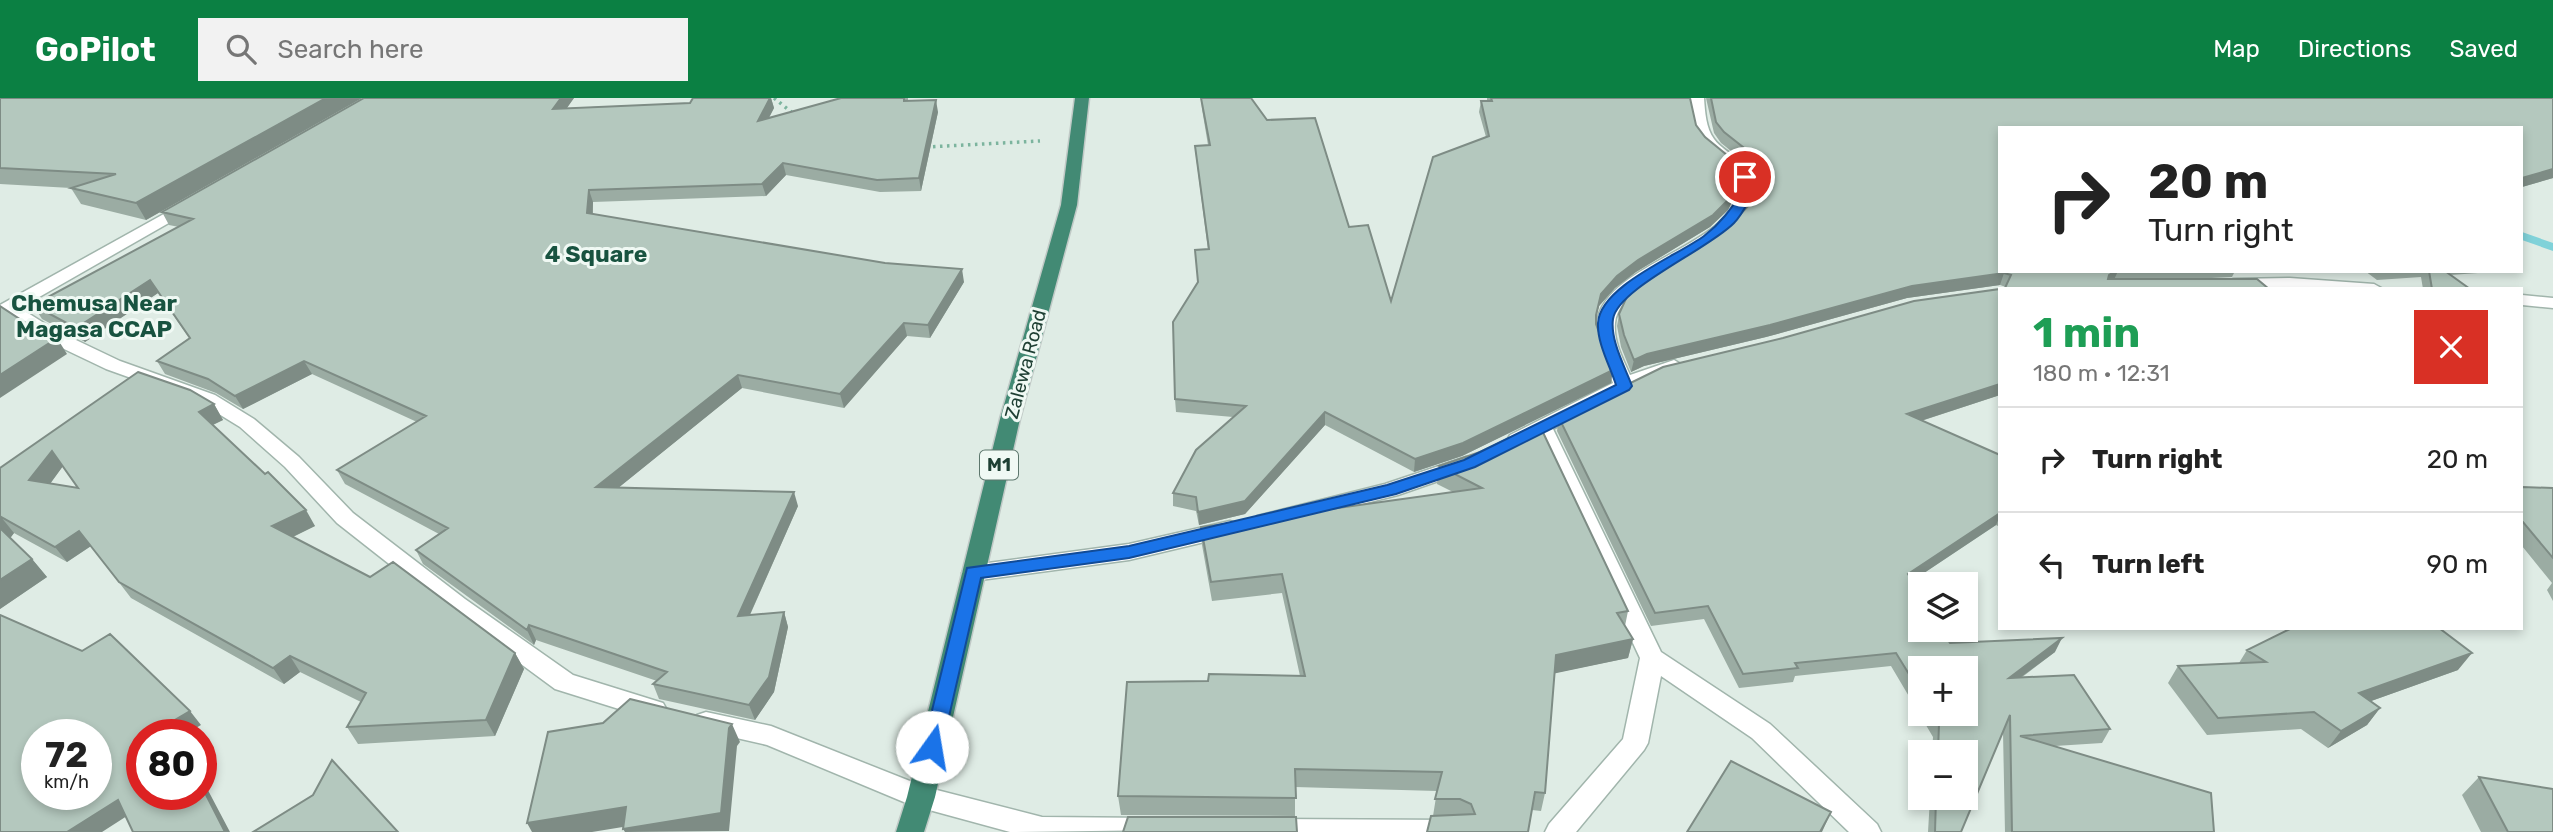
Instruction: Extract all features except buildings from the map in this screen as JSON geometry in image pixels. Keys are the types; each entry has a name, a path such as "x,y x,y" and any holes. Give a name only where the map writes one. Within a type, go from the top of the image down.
{"highway":[{"name":"Zalewa Road","path":"910,832 921,797 1010,419 1069,205 1082,98"}],"street":[{"path":"1624,386 1607,337 1605,323 1608,309 1617,298 1722,227 1730,220 1748,192 1748,185 1741,170 1707,141 1699,120 1697,98"},
{"path":"4,310 203,197"},
{"path":"2217,285 2290,283 2346,287"},
{"path":"2523,300 2553,303"},
{"path":"4,310 113,365 208,399 247,423 292,462 345,518 457,605 564,682 664,713 771,736 921,797 1042,829 1180,830"},
{"path":"973,573 1129,552 1391,490 1488,454 1651,373 1695,362"},
{"path":"1542,427 1652,658 1761,731 1867,832"},
{"path":"1559,832 1635,743 1652,658"},
{"path":"1249,831 1456,832"}],"path":[{"path":"774,98 804,122"},
{"path":"922,147 1077,138"}],"waterway":[{"path":"2523,236 2553,247"}],"district":[{"name":"4 Square","path":"596,254"},
{"name":"Chemusa Near Magasa CCAP","path":"94,316"}],"route":[{"path":"932,747 973,573 1129,552 1391,490 1470,463 1624,386 1607,337 1605,323 1608,309 1617,298 1666,263 1706,240 1730,220 1748,192 1745,177"}]}
